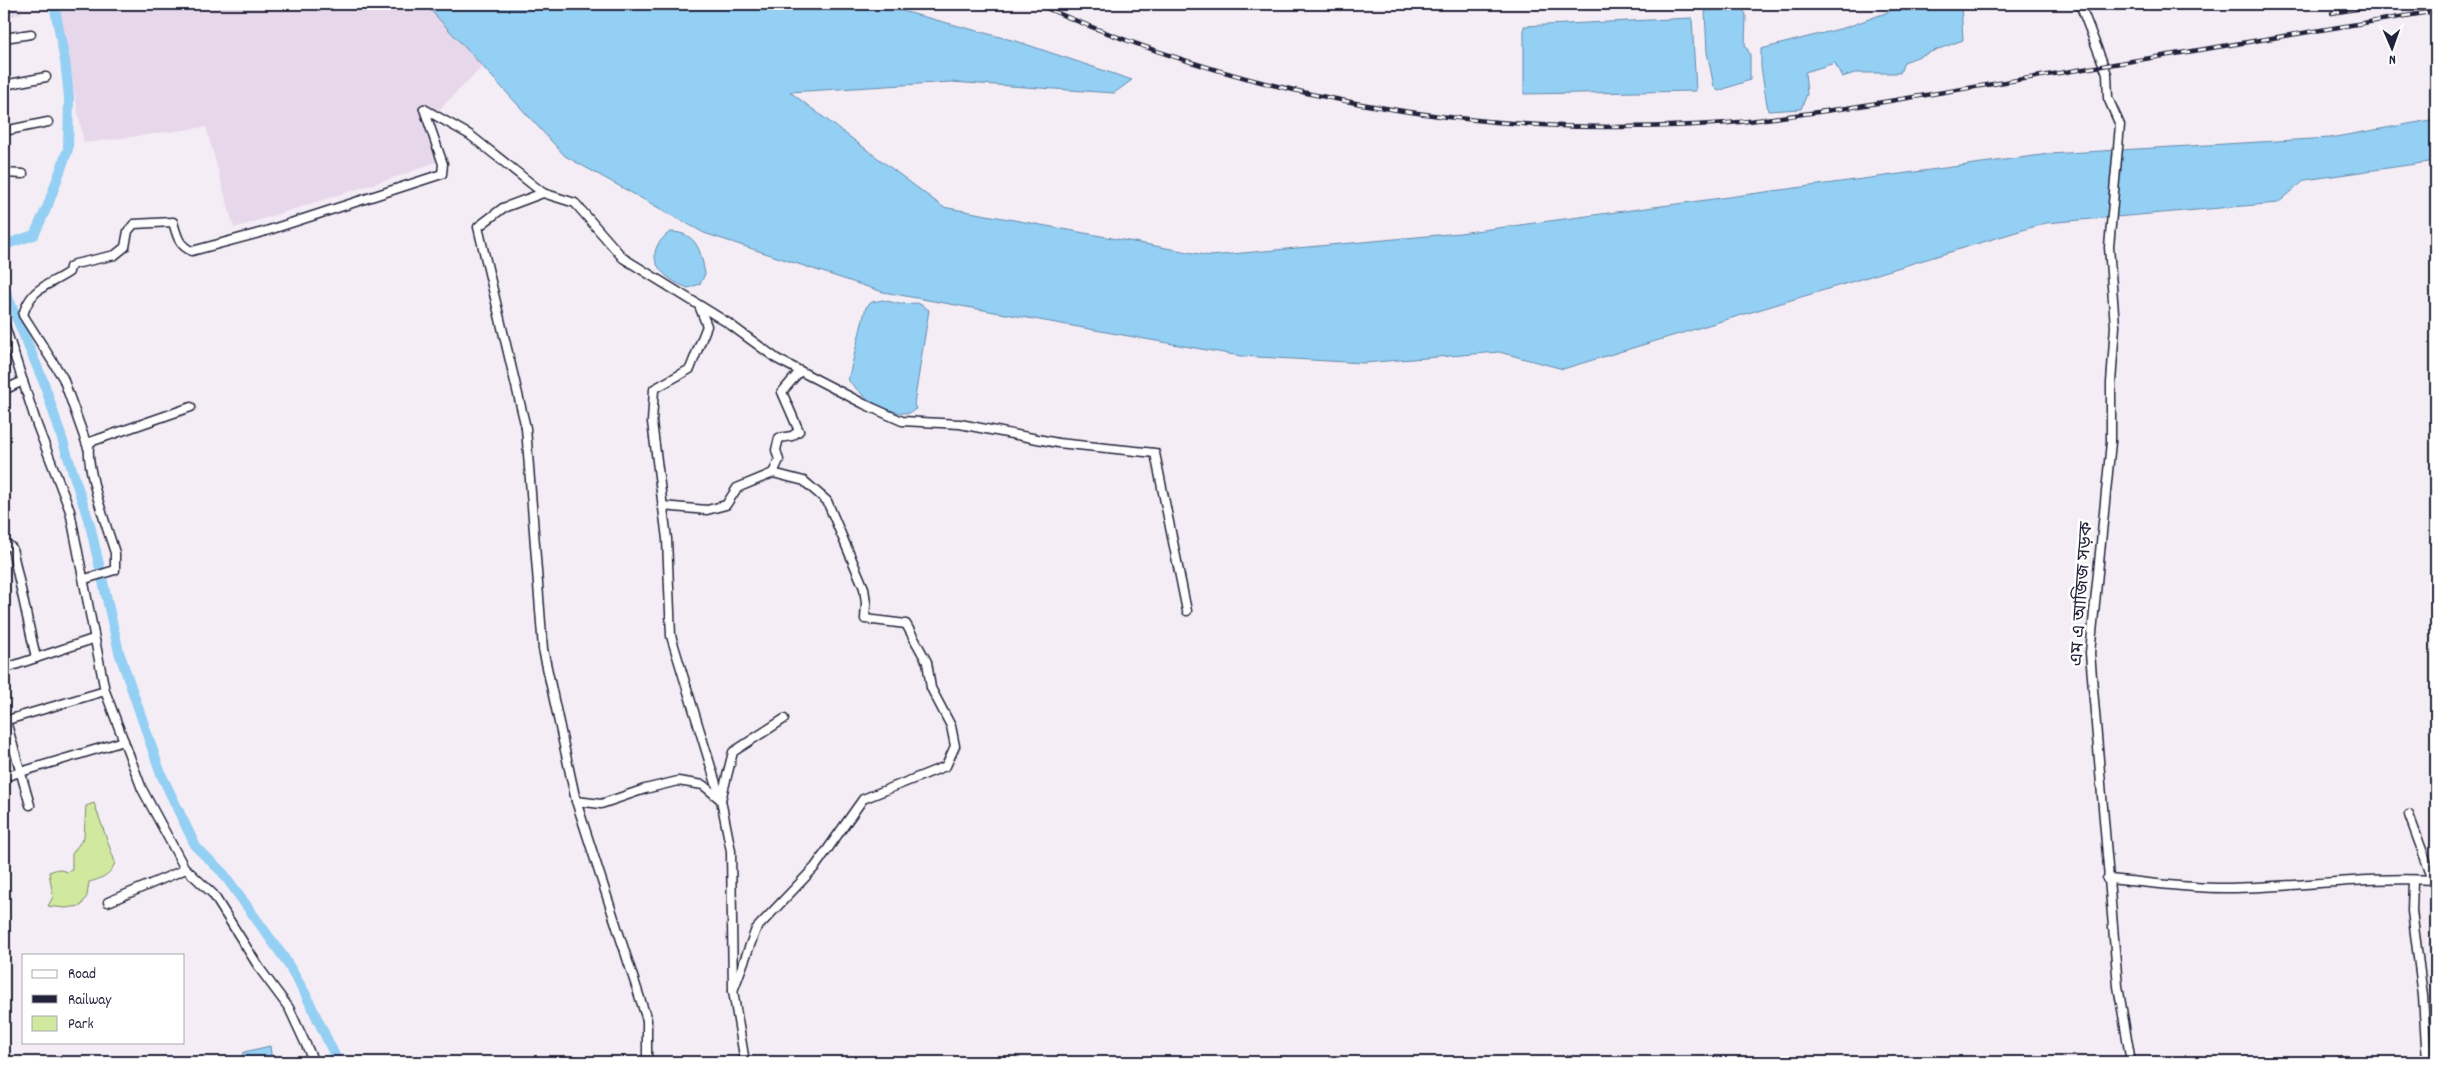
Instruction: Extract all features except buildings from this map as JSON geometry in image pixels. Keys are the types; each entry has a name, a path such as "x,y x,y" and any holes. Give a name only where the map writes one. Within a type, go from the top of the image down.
{"street":[{"name":"এম এ আজিজ সড়ক","path":"2080,4 2107,74 2108,98 2120,125 2109,247 2115,326 2111,442 2090,653 2118,986 2131,1062"},
{"path":"4,38 31,34"},
{"path":"4,85 46,77"},
{"path":"87,578 115,570 115,553 96,487 88,448 63,378 23,315 27,300 47,283 69,272 70,268 75,264 115,255 125,248 128,231 134,224 173,222 177,238 184,248 192,251 262,232 442,174 443,164 424,109 470,134 542,193 575,204 623,258 700,308 728,323 777,359 902,421 960,424 1058,443 1155,453 1187,611"},
{"path":"4,131 48,122"},
{"path":"4,173 23,174"},
{"path":"542,193 503,208 478,227 526,428 543,649 576,801 647,1020 647,1062"},
{"path":"700,308 707,326 690,369 654,389 652,422 667,540 671,636 721,800 731,851 733,991 745,1062"},
{"path":"4,323 22,381 70,511 87,578 93,639 105,691 142,790 186,869 213,894 260,969 289,1008 314,1062"},
{"path":"773,473 779,460 776,450 779,438 792,436 799,431 782,392 800,371"},
{"path":"4,390 22,381"},
{"path":"88,448 90,442 191,406"},
{"path":"662,506 707,510 726,505 737,488 773,473 804,481 827,501 864,588 866,603 865,619 906,624 927,662 931,688 951,726 955,746 946,766 863,799 815,867 756,929 733,991"},
{"path":"4,542 12,548 36,658"},
{"path":"9,667 93,639"},
{"path":"30,805 5,721 105,691"},
{"path":"721,800 733,752 784,720"},
{"path":"4,777 124,740"},
{"path":"576,801 601,804 645,789 678,781 703,785 721,800"},
{"path":"2108,879 2198,888 2435,880 2409,815"},
{"path":"108,902 186,869"},
{"path":"2413,880 2412,911 2423,996 2427,1062"}],"shaded area":[{"path":"4,4 19,4 22,13 4,19"},
{"path":"57,4 337,4 340,9 349,4 441,4 484,65 432,117 441,160 405,174 234,228 206,127 84,143"}],"green space":[{"path":"94,803 115,862 114,866 105,875 89,882 87,896 81,906 65,908 48,906 53,897 49,872 58,869 67,872 72,870 72,854 84,837 86,806"}],"water":[{"path":"425,4 876,4 1019,42 1132,80 1114,93 951,82 790,92 943,207 1210,256 1460,233 2049,154 2330,138 2436,119 2436,161 2305,180 2278,203 2046,223 1563,369 1499,352 1363,363 1240,356 883,292 704,233 565,156"},
{"path":"1910,4 1961,4 1963,40 1904,62 1900,73 1855,73 1842,77 1835,63 1805,72 1807,94 1801,109 1768,111 1761,67 1761,49 1847,27"},
{"path":"1743,8 1746,16 1745,44 1750,55 1750,80 1718,91 1714,87 1707,52 1705,11"},
{"path":"1692,18 1696,91 1524,94 1524,26"},
{"path":"670,232 686,235 696,244 702,258 705,274 700,284 688,288 678,284 662,272 657,265 656,249"},
{"path":"883,300 899,304 918,303 929,310 914,404 916,409 909,413 900,413 882,408 867,399 848,380 866,307 872,302"},
{"path":"270,1046 272,1062 239,1062 244,1052"}],"waterway":[{"path":"4,245 34,235 48,205 68,149 69,97 65,61 54,4"},
{"path":"4,288 44,383 90,525 119,652 161,774 196,847 223,873 285,959 305,993 338,1062"}],"railway":[{"path":"1037,4 1115,36 1195,63 1276,86 1358,103 1441,116 1525,124 1609,127 1732,122 1847,108 2436,11"},
{"path":"2332,13 2386,4"}]}
